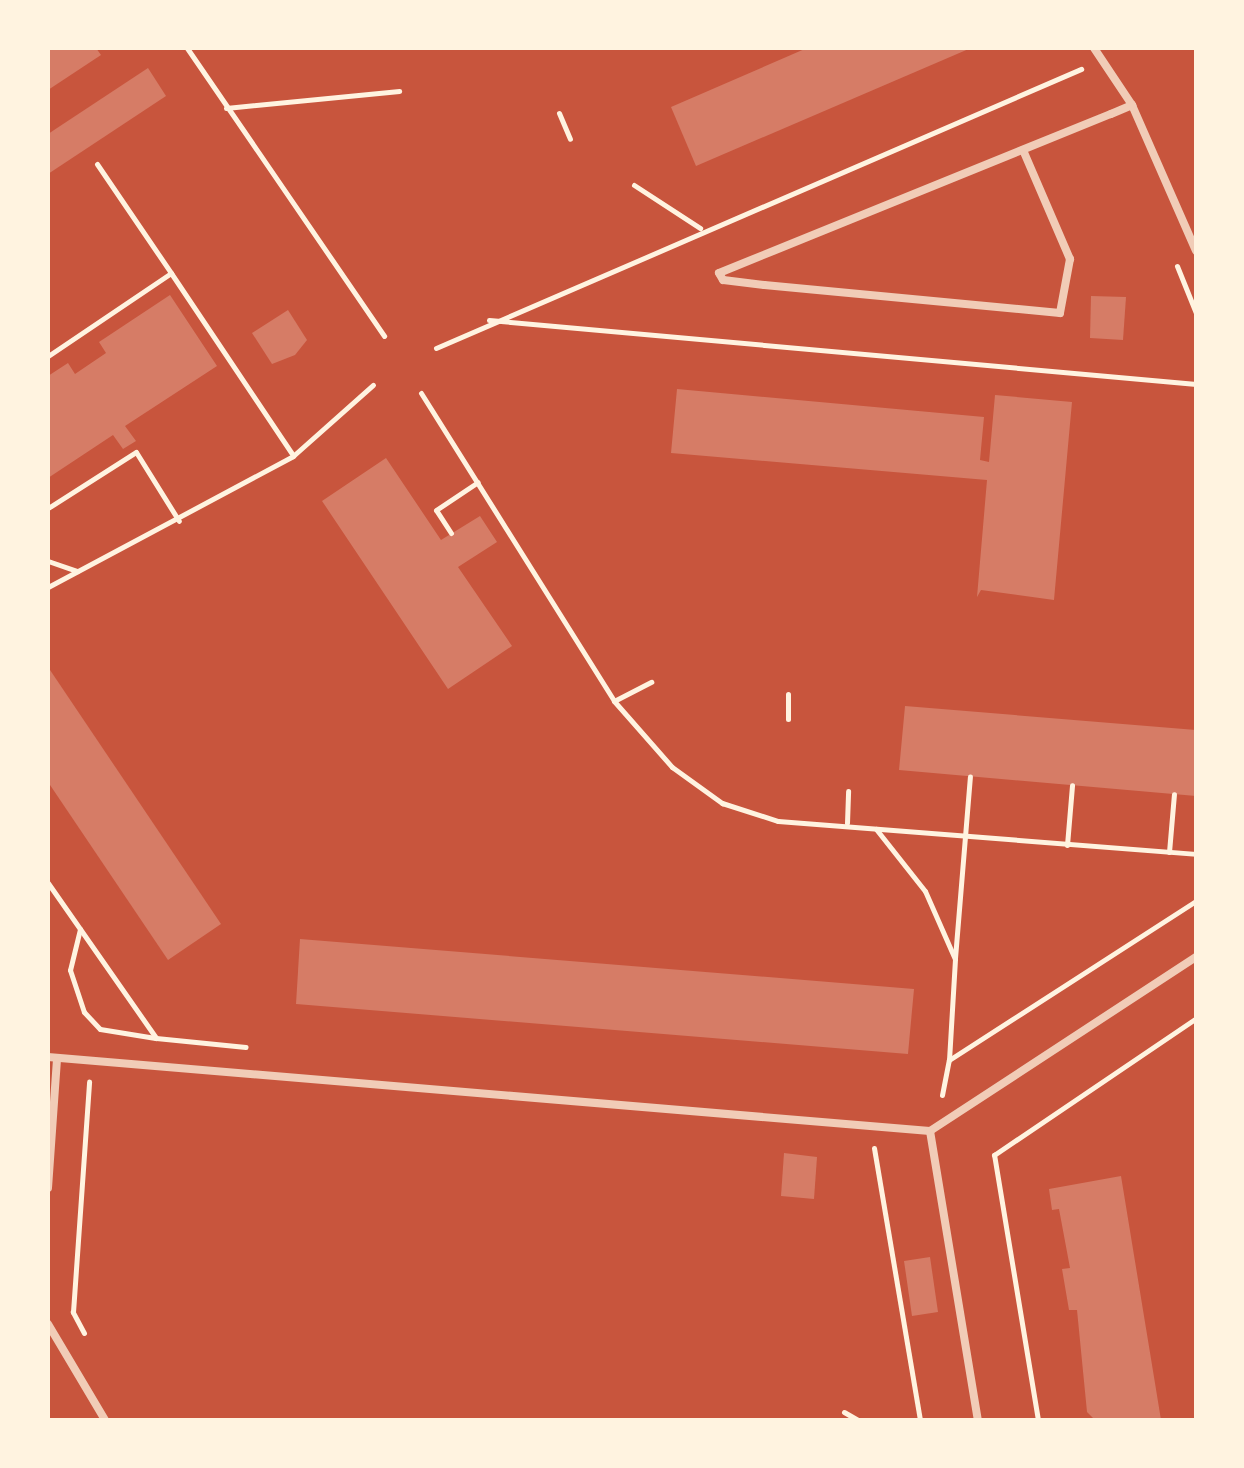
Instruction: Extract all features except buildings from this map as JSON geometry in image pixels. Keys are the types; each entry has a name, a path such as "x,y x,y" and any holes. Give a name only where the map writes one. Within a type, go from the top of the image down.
{"street":[{"path":"1094,48 1132,105 1196,251"},
{"path":"1023,150 1070,259 1060,313 751,284 723,280 719,273 1132,105"},
{"path":"48,1188 52,1058 91,1058 930,1131 1196,957"},
{"path":"930,1131 978,1420"},
{"path":"48,1324 105,1420"}],"path":[{"path":"187,48 384,336"},
{"path":"436,348 489,320 700,228 1085,67"},
{"path":"226,108 399,91"},
{"path":"559,113 570,139"},
{"path":"97,164 293,456"},
{"path":"634,185 700,228"},
{"path":"48,356 171,273"},
{"path":"489,320 1196,384"},
{"path":"48,587 179,521 293,456 373,385"},
{"path":"421,393 614,701 672,767 722,803 778,821 847,823 876,829 963,837 1196,854"},
{"path":"48,508 136,452 179,521"},
{"path":"451,533 436,510 478,482"},
{"path":"48,561 77,571"},
{"path":"614,701 651,682"},
{"path":"788,694 788,719"},
{"path":"928,1101 942,1096 949,1060 963,837 970,777"},
{"path":"1067,845 1072,785"},
{"path":"847,823 848,791"},
{"path":"1169,852 1174,794"},
{"path":"876,829 925,891 955,959"},
{"path":"48,883 156,1038"},
{"path":"949,1060 1196,901"},
{"path":"80,929 70,970 84,1012 100,1029 250,1047"},
{"path":"1038,1420 994,1155 1196,1018"},
{"path":"87,1339 73,1312 91,1058"},
{"path":"871,1127 920,1420"},
{"path":"844,1412 858,1420"}]}
